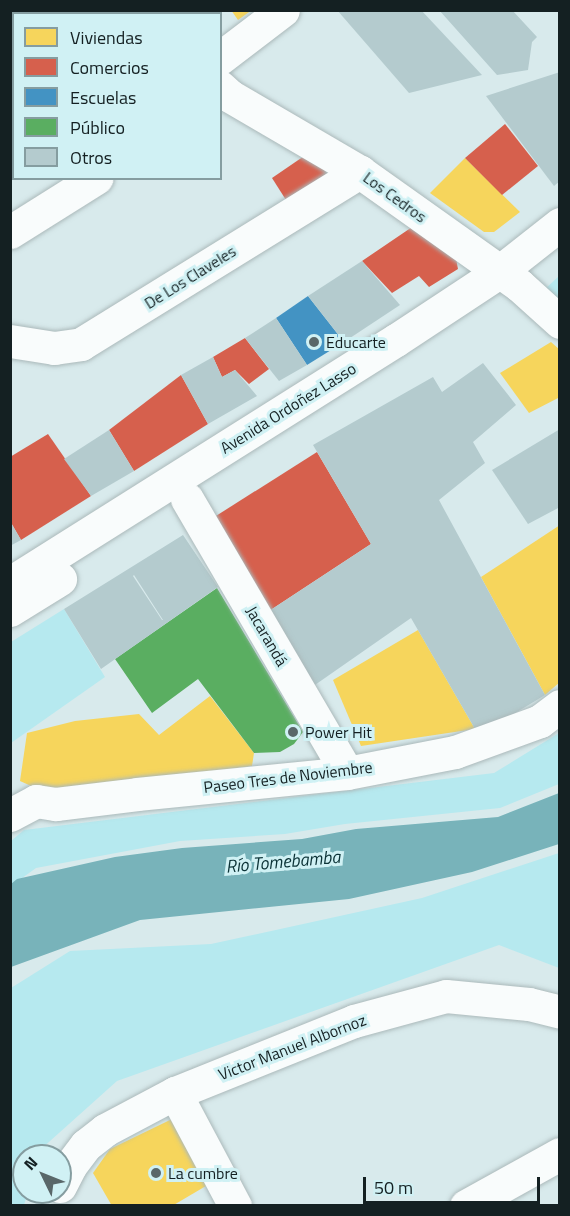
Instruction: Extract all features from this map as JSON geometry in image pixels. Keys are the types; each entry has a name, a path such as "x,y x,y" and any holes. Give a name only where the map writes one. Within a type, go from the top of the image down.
{"street":[{"path":"222,56 283,10"},
{"name":"Los Cedros","path":"224,95 360,172 509,278 560,322"},
{"name":"De Los Claveles","path":"10,341 54,348 81,344 360,172"},
{"path":"10,232 93,180"},
{"name":"Avenida Ordoñez Lasso","path":"10,610 187,498 509,278 560,224"},
{"name":"Avenida Ordoñez Lasso","path":"10,583 396,340 560,252"},
{"name":"Jacarandá","path":"187,498 347,773"},
{"name":"Paseo Tres de Noviembre","path":"19,805 56,804 347,773 455,752 540,721 560,706"},
{"name":"Victor Manuel Albornoz","path":"72,1164 95,1138 176,1093 354,1021 446,996 529,1004 560,1012"},
{"path":"176,1093 235,1206"},
{"path":"466,1206 560,1154"}],"shaded area":[{"path":"559,276 559,306 545,289"},
{"path":"64,609 105,677 11,743 11,642"},
{"path":"559,733 559,784 500,808 345,824 285,834 180,841 36,868 11,886 11,841 24,830 494,773"},
{"path":"559,853 559,968 499,945 117,1081 47,1144 12,1144 12,1204 24,1204 11,1205 11,988 70,951 211,944 422,898"}],"water":[{"name":"Río Tomebamba","path":"559,793 559,844 472,872 349,899 140,920 11,967 11,884 17,879 115,857 182,848 302,839 356,829 498,817"}],"building: Viviendas":[{"path":"231,10 252,10 238,20"},
{"path":"465,158 520,212 494,232 484,232 430,193"},
{"path":"551,342 560,350 560,397 529,413 500,373"},
{"path":"560,525 560,682 545,695 481,577"},
{"path":"418,630 475,729 361,746 333,680"},
{"path":"210,696 254,753 252,766 49,794 20,781 27,733 75,721 139,714 159,735"},
{"path":"172,1119 211,1183 172,1206 112,1206 93,1173 110,1149"}],"building: Comercios":[{"path":"505,124 538,166 502,195 465,158"},
{"path":"310,152 327,173 320,181 286,200 272,178"},
{"path":"418,223 455,253 458,269 429,287 419,276 392,293 362,261"},
{"path":"245,338 269,369 249,384 235,370 222,377 213,357"},
{"path":"181,375 208,424 134,471 109,430"},
{"path":"48,434 91,496 21,540 10,521 10,457"},
{"path":"317,452 371,544 266,613 208,521"}],"building: Escuelas":[{"path":"308,296 344,342 307,365 276,318"}],"building: Público":[{"path":"217,588 303,732 294,744 280,752 254,753 198,679 152,713 115,659"}],"building: Otros":[{"path":"337,10 421,10 482,75 409,93"},
{"path":"439,10 512,10 537,37 532,42 528,70 497,75"},
{"path":"560,72 560,181 554,186 486,96"},
{"path":"362,261 400,305 344,342 308,296"},
{"path":"276,318 307,365 279,381 245,338"},
{"path":"213,357 222,377 235,370 257,396 208,424 181,375"},
{"path":"483,363 516,405 473,442 485,463 439,500 545,695 512,715 475,729 411,618 312,687 266,613 371,544 313,445 433,377 442,392"},
{"path":"560,429 560,507 528,524 492,470"},
{"path":"109,430 134,471 91,496 64,459"},
{"path":"10,521 21,540 10,546"},
{"path":"183,535 218,587 101,669 64,609","holes":["134,575 163,620 133,576"]}],"place":[{"name":"Educarte","path":"314,342"},
{"name":"Power Hit","path":"293,732"},
{"name":"La cumbre","path":"156,1173"}]}
